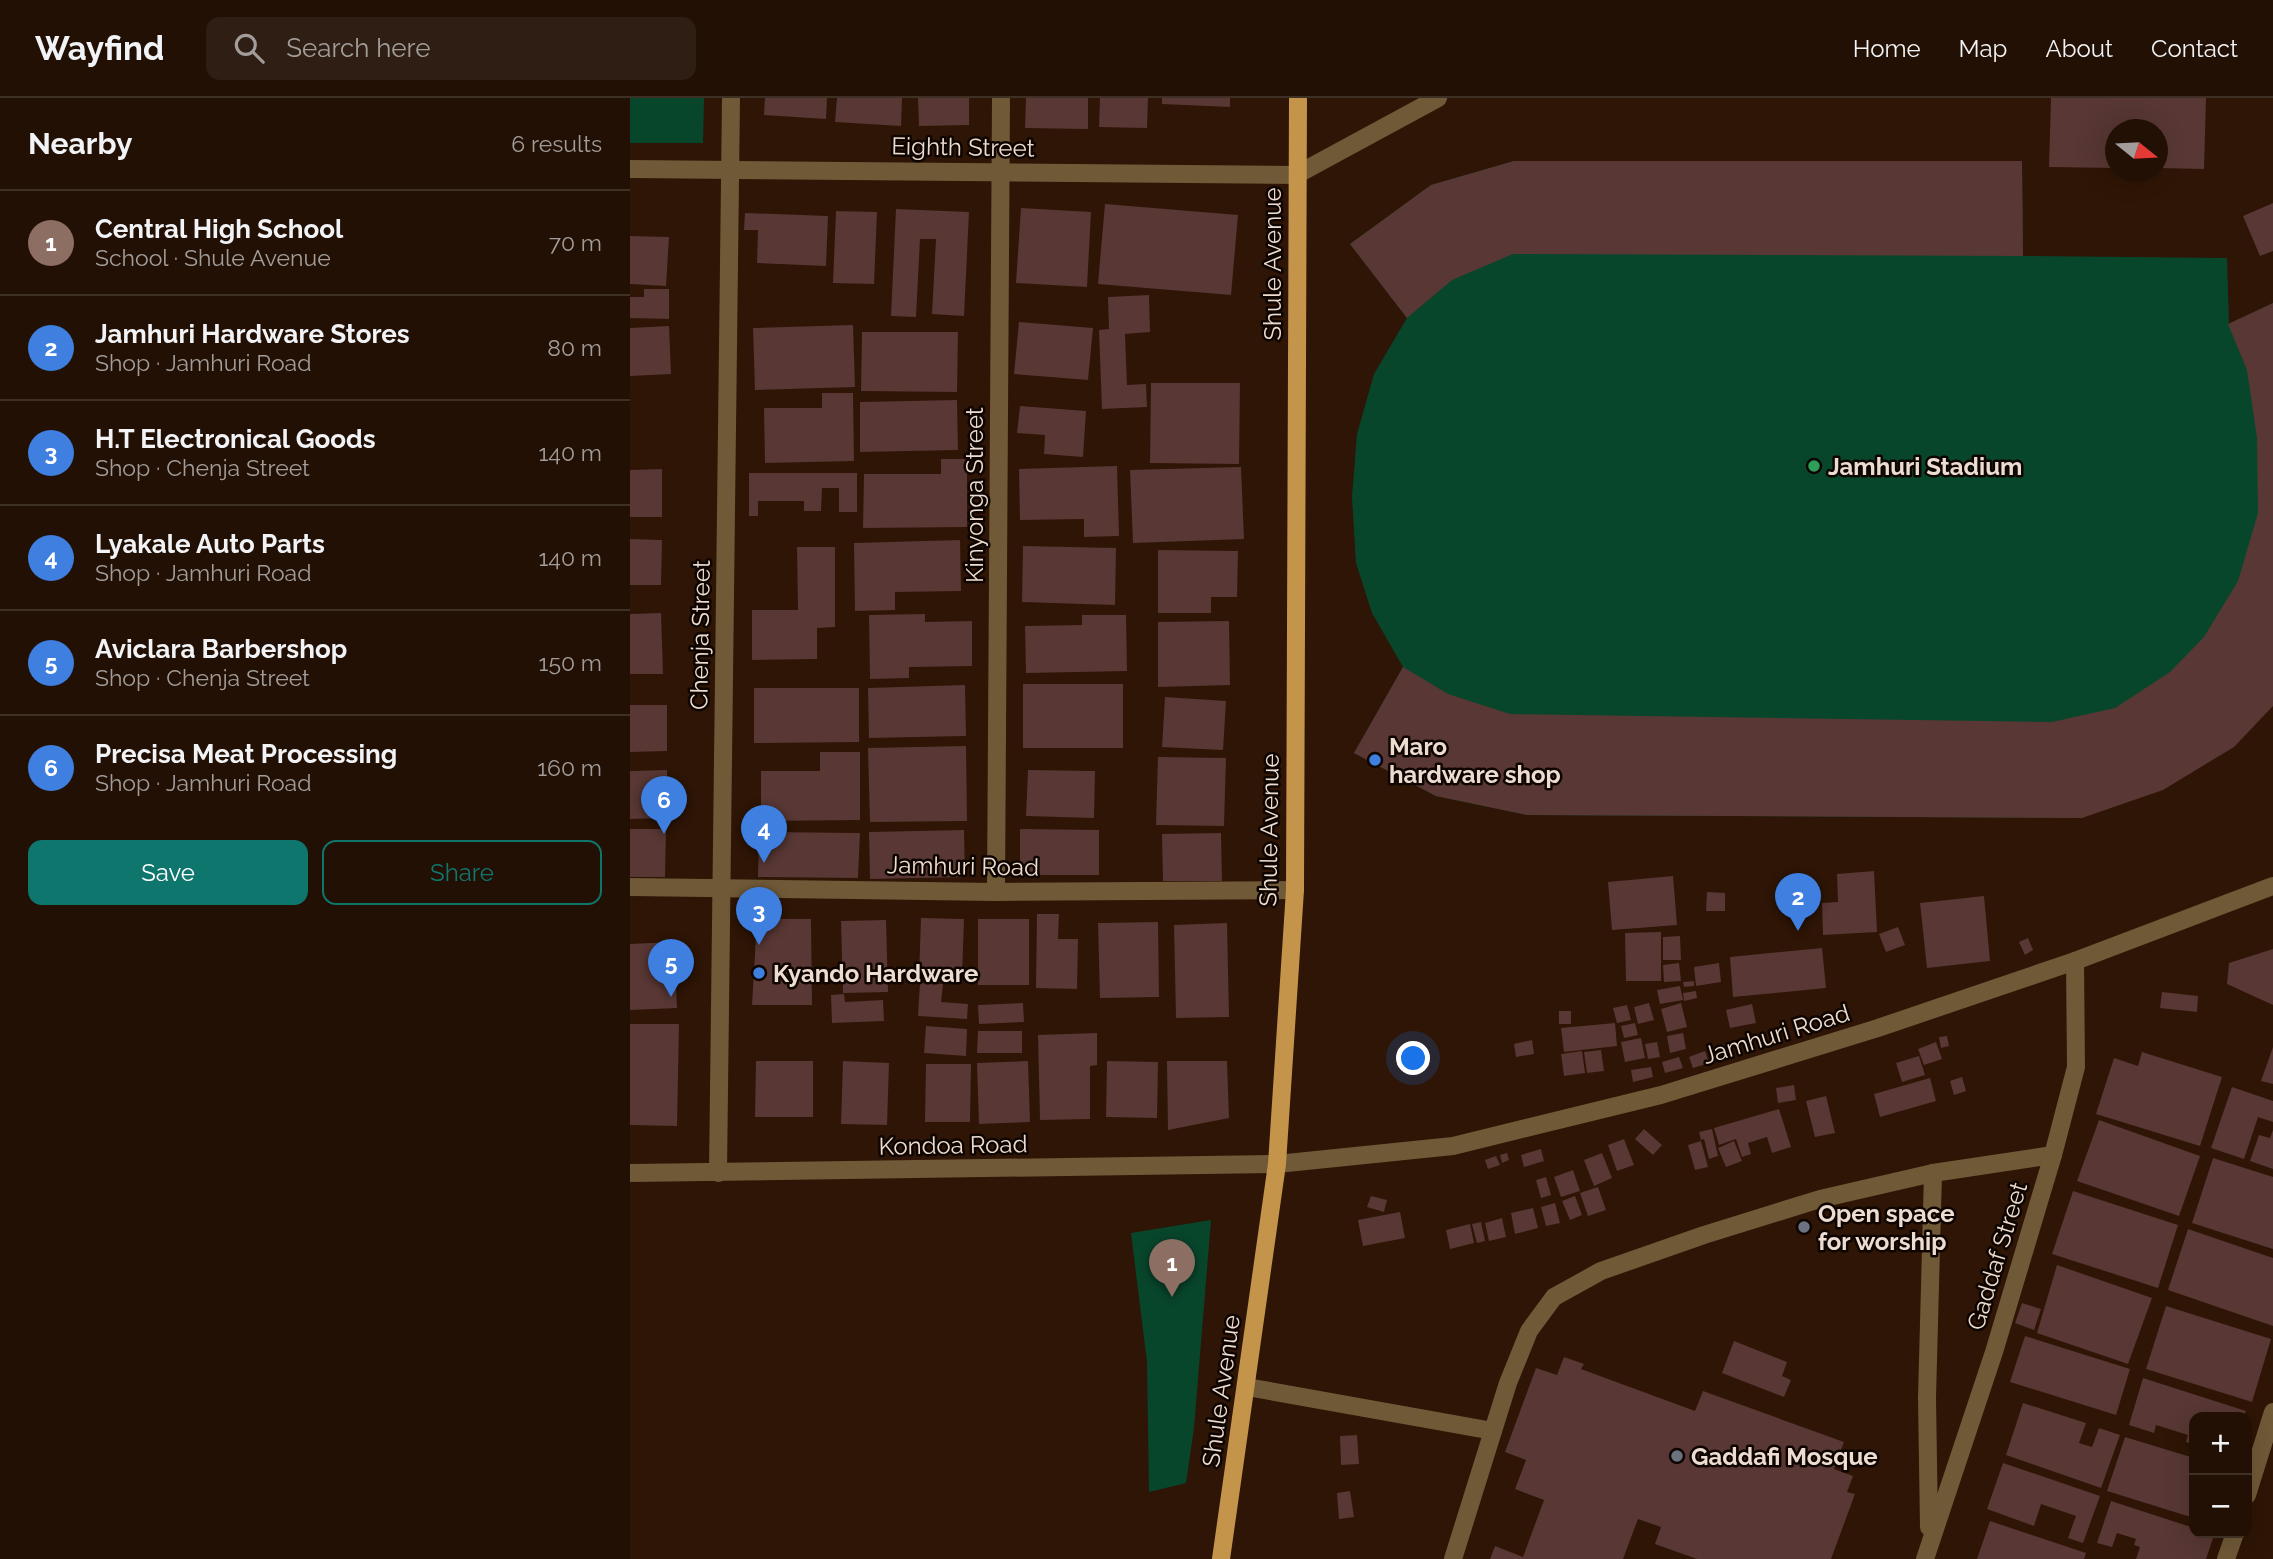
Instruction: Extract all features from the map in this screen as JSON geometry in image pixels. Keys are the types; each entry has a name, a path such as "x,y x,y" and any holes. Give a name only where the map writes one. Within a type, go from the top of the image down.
{"main road":[{"name":"Shule Avenue","path":"1221,1559 1277,1164 1295,890 1298,98"}],"street":[{"name":"Chenja Street","path":"718,1173 731,98"},
{"name":"Kinyonga Street","path":"996,892 1001,98"},
{"path":"1296,175 1438,98"},
{"name":"Eighth Street","path":"630,169 1296,175"},
{"name":"Jamhuri Road","path":"1277,1164 1453,1146 1661,1095 1878,1028 2075,961 2273,886"},
{"name":"Jamhuri Road","path":"630,887 996,892 1295,890"},
{"name":"Gaddaf Street","path":"1927,1550 1994,1352 2053,1156 2076,1067 2075,961"},
{"path":"1452,1559 1508,1382 1529,1331 1553,1297 1601,1271 1820,1199 1933,1173 2053,1156"},
{"name":"Kondoa Road","path":"630,1173 1277,1164"},
{"path":"1927,1550 1927,1398 1933,1173"},
{"path":"1247,1387 1493,1431"},
{"path":"2252,1479 2273,1412"},
{"path":"2227,1559 2233,1538"}],"green space":[{"path":"630,98 704,98 703,143 630,143"},
{"name":"Jamhuri Stadium","path":"1514,161 2022,161 2023,256 2227,258 2229,324 2273,303 2273,706 2082,818 1527,815 1436,796 1354,753 1403,667 1372,613 1356,563 1352,497 1357,434 1374,374 1407,318 1350,244 1431,185"},
{"path":"1211,1220 1194,1428 1186,1483 1149,1492 1147,1362 1131,1233"}],"building":[{"path":"765,98 827,98 826,119 764,115"},
{"path":"837,98 902,98 901,126 835,122"},
{"path":"918,98 969,98 969,125 919,126"},
{"path":"1026,98 1088,98 1088,129 1025,128"},
{"path":"1100,98 1148,98 1147,128 1099,127"},
{"path":"1162,98 1230,98 1230,107 1162,104"},
{"path":"2051,98 2206,98 2204,169 2168,168 2168,119 2105,119 2105,168 2049,167"},
{"path":"1514,161 2022,161 2023,256 1513,254 1452,280 1407,318 1350,244 1431,185"},
{"path":"2273,203 2273,251 2260,256 2243,216"},
{"path":"1105,204 1238,215 1231,295 1098,284"},
{"path":"1021,208 1091,212 1087,287 1016,283"},
{"path":"896,209 969,212 964,316 932,314 936,239 920,239 916,317 891,316"},
{"path":"836,211 877,212 874,284 833,283"},
{"path":"745,213 828,216 826,266 757,263 758,230 744,230"},
{"path":"630,236 669,237 666,286 630,284"},
{"path":"644,289 669,289 669,319 630,318 630,297 644,297"},
{"path":"1149,295 1150,332 1125,334 1127,385 1146,384 1147,407 1102,409 1099,330 1109,329 1108,297"},
{"path":"2273,303 2273,706 2234,747 2163,790 2082,818 1527,815 1436,796 1354,753 1403,667 1448,694 1510,714 2052,722 2115,708 2170,672 2204,637 2238,581 2258,513 2257,438 2247,370 2228,324"},
{"path":"1019,322 1093,328 1088,380 1014,374"},
{"path":"853,325 855,387 755,390 753,328"},
{"path":"669,326 671,374 630,376 630,328"},
{"path":"862,332 958,332 957,392 861,391"},
{"path":"1151,383 1240,383 1239,464 1150,463"},
{"path":"822,393 853,393 854,461 765,463 764,408 822,408"},
{"path":"957,400 958,450 860,452 860,402"},
{"path":"1020,406 1086,411 1083,457 1044,454 1045,435 1017,433"},
{"path":"941,459 967,459 967,527 863,528 864,474 941,474"},
{"path":"1117,466 1119,536 1084,537 1084,519 1020,520 1019,469"},
{"path":"1241,467 1244,539 1133,543 1130,470"},
{"path":"662,469 662,517 630,517 630,470"},
{"path":"749,473 857,473 857,512 839,512 839,488 822,488 821,511 804,511 804,501 758,501 758,516 749,516"},
{"path":"630,539 662,540 661,585 630,585"},
{"path":"960,540 961,591 895,592 895,610 855,611 854,543"},
{"path":"1023,546 1116,548 1115,605 1022,602"},
{"path":"797,547 835,547 835,627 817,628 817,659 752,660 752,610 798,610"},
{"path":"1158,550 1238,551 1237,597 1211,597 1211,613 1158,613"},
{"path":"661,613 663,674 630,674 630,614"},
{"path":"925,614 925,622 972,621 972,666 909,667 909,678 870,679 869,615"},
{"path":"1082,615 1126,615 1127,671 1026,673 1025,626 1082,625"},
{"path":"1229,621 1230,685 1158,687 1158,622"},
{"path":"1023,684 1123,684 1123,748 1023,748"},
{"path":"965,685 966,736 869,738 868,688"},
{"path":"754,688 859,688 859,742 754,743"},
{"path":"1165,697 1226,701 1223,750 1162,747"},
{"path":"630,705 667,705 667,751 630,752"},
{"path":"966,746 967,821 870,822 868,748"},
{"path":"820,752 860,752 860,820 761,821 761,771 820,771"},
{"path":"1158,757 1226,758 1224,826 1156,825"},
{"path":"667,770 668,818 630,819 630,771"},
{"path":"1028,770 1095,771 1094,818 1026,816"},
{"path":"630,829 666,829 665,877 630,877"},
{"path":"1020,829 1099,830 1099,875 1020,875"},
{"path":"964,830 965,877 870,879 869,832"},
{"path":"759,832 860,833 858,878 758,877"},
{"path":"1221,833 1222,881 1163,881 1162,834"},
{"path":"1874,871 1877,932 1823,935 1822,903 1838,902 1837,874"},
{"path":"1673,876 1677,925 1612,930 1608,882"},
{"path":"1707,892 1725,893 1725,911 1706,911"},
{"path":"1984,896 1990,961 1927,968 1920,903"},
{"path":"1037,914 1059,914 1058,939 1078,939 1077,989 1036,988"},
{"path":"921,918 964,919 962,977 919,976"},
{"path":"757,919 811,919 812,1005 752,1005"},
{"path":"978,919 1029,919 1029,985 978,985"},
{"path":"886,920 888,992 843,993 841,921"},
{"path":"1158,922 1159,997 1100,998 1098,923"},
{"path":"1227,923 1229,1017 1176,1018 1174,925"},
{"path":"1898,927 1905,945 1886,952 1879,934"},
{"path":"1661,932 1661,981 1626,981 1625,933"},
{"path":"1680,936 1681,960 1663,960 1663,937"},
{"path":"2028,938 2033,950 2025,955 2019,942"},
{"path":"674,942 677,1008 630,1010 630,944"},
{"path":"1822,948 1826,988 1733,997 1730,957"},
{"path":"2273,949 2273,1005 2227,984 2229,963"},
{"path":"1679,963 1681,981 1664,982 1663,965"},
{"path":"1719,963 1721,982 1696,986 1694,967"},
{"path":"1694,981 1694,986 1684,987 1683,982"},
{"path":"920,983 943,984 941,1002 968,1004 967,1019 918,1016"},
{"path":"1680,986 1683,1000 1660,1004 1657,990"},
{"path":"1696,991 1697,998 1684,1001 1683,993"},
{"path":"2162,992 2198,996 2197,1012 2160,1008"},
{"path":"844,994 845,1002 883,1000 884,1021 832,1023 831,995"},
{"path":"1023,1003 1024,1022 979,1024 978,1005"},
{"path":"1649,1003 1654,1020 1638,1024 1634,1007"},
{"path":"1681,1003 1687,1027 1667,1032 1661,1009"},
{"path":"1752,1004 1756,1023 1730,1028 1726,1010"},
{"path":"1627,1005 1631,1020 1617,1023 1613,1008"},
{"path":"1559,1011 1571,1011 1571,1024 1559,1024"},
{"path":"1615,1023 1617,1046 1564,1052 1561,1028"},
{"path":"1635,1023 1638,1035 1624,1038 1621,1026"},
{"path":"630,1024 679,1024 677,1126 630,1125"},
{"path":"926,1026 967,1029 966,1056 924,1053"},
{"path":"978,1031 1022,1031 1022,1053 977,1053"},
{"path":"1097,1033 1097,1065 1090,1066 1090,1119 1040,1120 1038,1035"},
{"path":"1683,1033 1686,1049 1670,1053 1667,1036"},
{"path":"1947,1036 1949,1046 1941,1048 1939,1037"},
{"path":"1641,1038 1645,1058 1625,1062 1621,1042"},
{"path":"1532,1040 1534,1054 1516,1057 1514,1044"},
{"path":"1657,1042 1660,1057 1648,1059 1645,1044"},
{"path":"1936,1042 1942,1059 1924,1065 1918,1049"},
{"path":"1725,1044 1729,1053 1712,1059 1709,1049"},
{"path":"2273,1047 2273,1084 2261,1081"},
{"path":"1601,1050 1604,1071 1587,1073 1584,1052"},
{"path":"1582,1051 1585,1073 1564,1076 1561,1054"},
{"path":"1705,1051 1709,1063 1693,1068 1689,1057"},
{"path":"2142,1052 2222,1077 2200,1146 2096,1114 2114,1058 2138,1066"},
{"path":"1919,1056 1925,1075 1902,1082 1896,1063"},
{"path":"1679,1057 1683,1068 1665,1073 1662,1062"},
{"path":"756,1061 813,1061 813,1117 755,1117"},
{"path":"843,1061 889,1063 887,1125 841,1124"},
{"path":"1028,1061 1030,1122 979,1124 977,1063"},
{"path":"1107,1061 1158,1062 1157,1118 1106,1117"},
{"path":"1167,1061 1227,1061 1229,1118 1168,1130"},
{"path":"926,1064 971,1064 970,1122 925,1122"},
{"path":"1651,1067 1653,1077 1633,1082 1631,1070"},
{"path":"1962,1077 1966,1091 1954,1095 1950,1081"},
{"path":"1930,1078 1936,1101 1880,1117 1874,1094"},
{"path":"1794,1085 1796,1100 1778,1103 1776,1088"},
{"path":"2232,1087 2273,1101 2273,1122 2258,1117 2244,1159 2211,1148"},
{"path":"1826,1096 1835,1133 1815,1137 1806,1101"},
{"path":"1779,1109 1791,1147 1772,1153 1767,1137 1748,1143 1751,1154 1742,1157 1736,1139 1719,1145 1714,1128"},
{"path":"2099,1120 2200,1156 2179,1216 2077,1181"},
{"path":"1644,1129 1662,1145 1653,1155 1635,1139"},
{"path":"1712,1129 1718,1156 1709,1159 1704,1139 1701,1140 1699,1132"},
{"path":"2273,1130 2273,1169 2250,1161 2259,1135 2270,1138"},
{"path":"1624,1139 1634,1165 1617,1171 1608,1145"},
{"path":"1701,1141 1708,1167 1695,1170 1688,1145"},
{"path":"1734,1141 1742,1161 1726,1167 1718,1148"},
{"path":"1541,1149 1544,1161 1524,1167 1521,1155"},
{"path":"1507,1153 1509,1160 1502,1163 1500,1155"},
{"path":"1602,1153 1612,1178 1594,1186 1584,1160"},
{"path":"1496,1156 1500,1165 1488,1169 1485,1160"},
{"path":"2213,1158 2273,1177 2273,1249 2192,1223"},
{"path":"1573,1170 1580,1191 1561,1197 1554,1177"},
{"path":"1546,1177 1551,1195 1541,1198 1536,1180"},
{"path":"1598,1187 1606,1210 1588,1216 1580,1193"},
{"path":"2073,1191 2178,1225 2158,1288 2052,1254"},
{"path":"1371,1196 1387,1200 1384,1212 1367,1207"},
{"path":"1575,1196 1582,1215 1570,1220 1562,1201"},
{"path":"1555,1203 1560,1223 1546,1226 1541,1207"},
{"path":"1533,1208 1538,1228 1515,1234 1511,1213"},
{"path":"1400,1212 1405,1238 1363,1246 1358,1220"},
{"path":"1502,1218 1506,1237 1489,1241 1485,1223"},
{"path":"1481,1222 1485,1241 1477,1243 1472,1224"},
{"path":"1470,1224 1474,1243 1450,1249 1446,1230"},
{"path":"2188,1229 2273,1258 2273,1326 2168,1290"},
{"path":"2057,1265 2152,1298 2128,1364 2037,1333"},
{"path":"2022,1303 2041,1309 2034,1330 2015,1323"},
{"path":"2166,1306 2271,1339 2252,1402 2146,1369"},
{"path":"2025,1336 2130,1369 2116,1415 2010,1382"},
{"name":"Gaddafi Mosque","path":"1734,1341 1787,1362 1782,1376 1791,1380 1784,1397 1722,1373"},
{"name":"Gaddafi Mosque","path":"1564,1357 1584,1364 1581,1369 1695,1411 1703,1391 1844,1442 1834,1469 1853,1476 1847,1492 1855,1494 1831,1559 1697,1559 1655,1544 1661,1527 1638,1519 1623,1559 1490,1559 1495,1546 1523,1557 1544,1500 1515,1489 1526,1460 1505,1452 1536,1368 1557,1375"},
{"path":"2143,1378 2246,1411 2189,1412 2189,1443 2186,1442 2188,1435 2156,1425 2154,1433 2129,1425"},
{"path":"2023,1403 2086,1423 2079,1443 2092,1447 2099,1428 2120,1435 2101,1488 2006,1455"},
{"path":"1357,1435 1359,1464 1341,1465 1340,1436"},
{"path":"2125,1437 2189,1456 2189,1516 2107,1491"},
{"path":"2003,1463 2100,1496 2083,1543 2068,1538 2076,1516 2041,1504 2034,1526 1987,1509"},
{"path":"1350,1491 1354,1517 1339,1519 1337,1493"},
{"path":"2111,1501 2189,1526 2189,1538 2213,1538 2206,1559 2136,1559 2140,1547 2134,1545 2136,1539 2117,1533 2112,1547 2097,1543"},
{"path":"1990,1521 2086,1553 2084,1559 1977,1559"}],"place":[{"name":"Jamhuri Stadium","path":"1814,466"},
{"name":"Maro hardware shop","path":"1375,760"},
{"name":"Precisa Meat Processing","path":"664,834"},
{"name":"Lyakale Auto Parts","path":"764,863"},
{"name":"Jamhuri Hardware Stores","path":"1798,931"},
{"name":"H.T Electronical Goods","path":"759,945"},
{"name":"Kyando Hardware","path":"759,973"},
{"name":"Aviclara Barbershop","path":"671,997"},
{"name":"Open space for worship","path":"1804,1227"},
{"name":"Central High School","path":"1172,1297"},
{"name":"Gaddafi Mosque","path":"1677,1456"}]}
